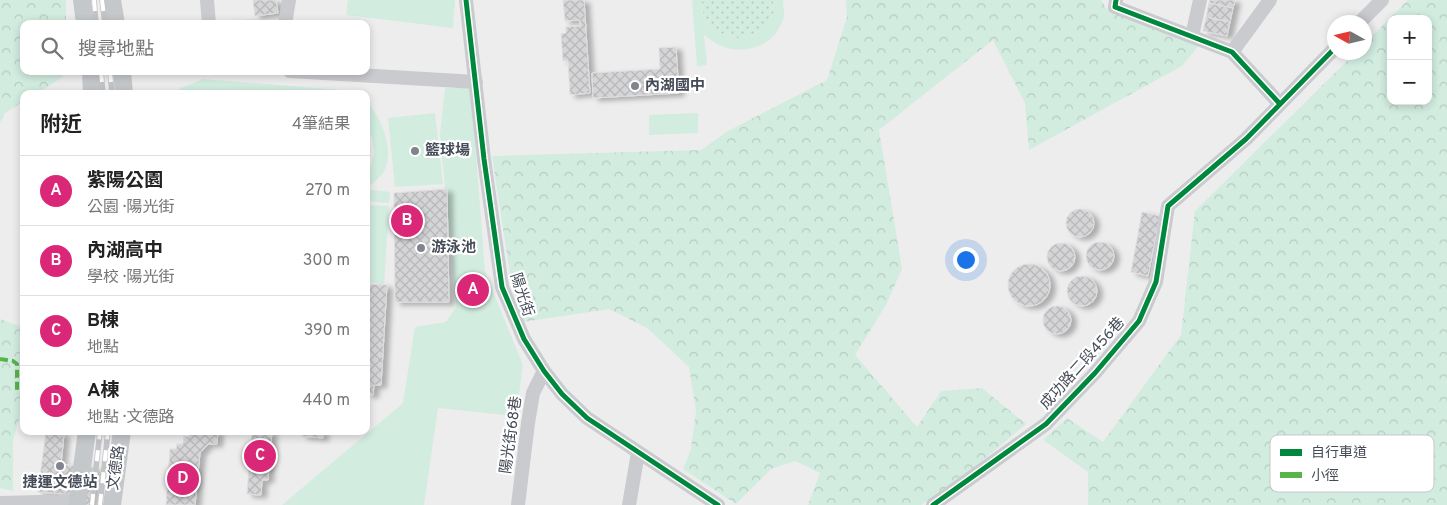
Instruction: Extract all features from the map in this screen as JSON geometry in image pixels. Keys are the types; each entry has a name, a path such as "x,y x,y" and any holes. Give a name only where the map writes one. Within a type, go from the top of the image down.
{"main road":[{"path":"82,0 84,20"},
{"path":"112,0 115,20"},
{"path":"91,75 92,90"},
{"path":"122,75 124,90"},
{"path":"77,503 86,435"},
{"name":"文德路","path":"112,505 121,435"}],"street":[{"path":"207,0 209,20"},
{"path":"286,20 288,0"},
{"name":"陽光街","path":"466,0 484,158 502,287 524,339 544,371 562,394 587,418 718,505"},
{"path":"1192,36 1200,0"},
{"path":"1232,52 1270,0"},
{"path":"1367,15 1382,0"},
{"path":"1115,4 1232,52 1280,104"},
{"name":"成功路二段456巷","path":"933,505 1046,424 1095,373 1139,321 1156,282 1168,206 1246,139 1327,56"},
{"path":"358,75 476,82"},
{"name":"陽光街68巷","path":"518,505 533,394 544,371"},
{"path":"629,505 638,453"},
{"path":"0,503 77,503"}],"green space":[{"path":"0,0 66,0 66,20 20,20 20,75 63,75 63,77 42,90 20,90 20,104 5,113 0,123"},
{"path":"348,0 455,0 453,28 346,15"},
{"path":"692,0 702,0 703,18 712,30 738,38 753,35 764,29 774,12 773,0 783,0 784,18 771,39 751,49 724,47 704,35 707,65 697,66"},
{"path":"702,0 773,0 774,12 764,29 753,35 738,38 712,30 703,18"},
{"path":"846,0 1101,0 1107,9 1201,43 1182,66 1029,150 1025,103 993,40 879,130 902,269 886,305 855,355 917,427 941,391 982,388 1026,424 975,467 921,505 808,505 820,473 795,461 771,469 736,504 683,469 691,449 696,411 689,367 647,328 609,309 523,322 511,281 492,156 701,150 728,131 827,80 847,17"},
{"path":"1408,0 1447,0 1447,505 1088,505 1088,472 1043,440 1067,418 1103,442 1181,335 1195,211 1348,60 1372,60 1372,36 1387,21 1387,105 1432,105 1432,15 1393,15"},
{"path":"203,79 341,90 179,90"},
{"path":"445,88 471,88 485,272 523,365 516,416 438,408 424,505 282,505 365,435 370,435 370,431 403,403 415,327 446,322 456,307 440,134"},
{"path":"370,106 382,126 388,146 388,156 387,165 383,173 370,185 370,167 374,152 370,134"},
{"name":"籃球場","path":"435,113 443,184 395,187 388,118"},
{"path":"698,113 698,133 649,135 649,115"},
{"path":"370,190 390,192 389,203 370,201"},
{"path":"370,205 389,206 384,284 370,282"},
{"path":"0,319 20,326 20,416 13,441 13,491 0,488"}],"building":[{"path":"253,0 276,0 278,13 255,16"},
{"path":"563,0 584,0 590,93 570,95 568,60 563,61 561,34 566,33 566,27 580,26 580,20 565,21"},
{"path":"1210,0 1235,0 1233,8 1209,3"},
{"path":"1209,3 1233,8 1230,22 1206,17"},
{"path":"1206,17 1230,22 1227,36 1203,31"},
{"path":"676,47 679,93 593,98 592,73 660,69 659,48"},
{"name":"游泳池","path":"447,189 449,302 395,302 394,193"},
{"path":"1080,209 1090,213 1094,223 1090,233 1080,237 1070,233 1066,223 1070,213"},
{"path":"1142,212 1160,216 1148,276 1131,272"},
{"path":"1100,242 1110,246 1114,256 1110,266 1100,270 1090,266 1086,256 1090,246"},
{"path":"1061,243 1071,247 1075,257 1071,267 1061,271 1051,267 1047,257 1051,247"},
{"path":"1029,264 1044,270 1050,285 1044,300 1029,306 1014,300 1008,285 1014,270"},
{"path":"1082,276 1092,281 1097,291 1092,301 1082,306 1072,301 1067,291 1072,281"},
{"path":"370,284 387,285 381,385 374,385 373,395 370,395"},
{"path":"1057,306 1067,310 1071,320 1067,330 1057,334 1047,330 1043,320 1047,310"},
{"name":"捷運文德站","path":"45,435 64,435 61,464 96,468 91,505 75,505 77,495 38,492"},
{"path":"189,435 218,435 217,444 208,444 200,453 195,505 166,505 170,449 176,449 177,444 183,444 184,436 189,437"},
{"path":"252,435 272,435 268,480 262,480 261,495 247,494"},
{"path":"323,435 323,438 302,436"}],"railway":[{"path":"94,0 96,20"},
{"path":"102,0 104,20"},
{"path":"101,75 103,90"},
{"path":"110,75 112,90"},
{"path":"92,505 100,435"},
{"path":"100,505 108,435"}],"marked path":[{"path":"0,359 13,361 17,364 17,390"}],"cycle path":[{"path":"466,0 484,159 502,287 524,339 544,371 562,394 587,418 718,505"},
{"path":"1116,0 1115,7 1232,52 1280,104"},
{"path":"933,505 1046,424 1095,373 1139,321 1156,282 1168,206 1246,139 1327,56"}],"place":[{"name":"內湖國中","path":"635,86"},
{"name":"籃球場","path":"415,151"},
{"name":"內湖高中","path":"407,221"},
{"name":"游泳池","path":"421,248"},
{"name":"紫陽公園","path":"473,290"},
{"name":"B棟","path":"260,456"},
{"name":"捷運文德站","path":"60,466"},
{"name":"A棟","path":"183,479"}]}
